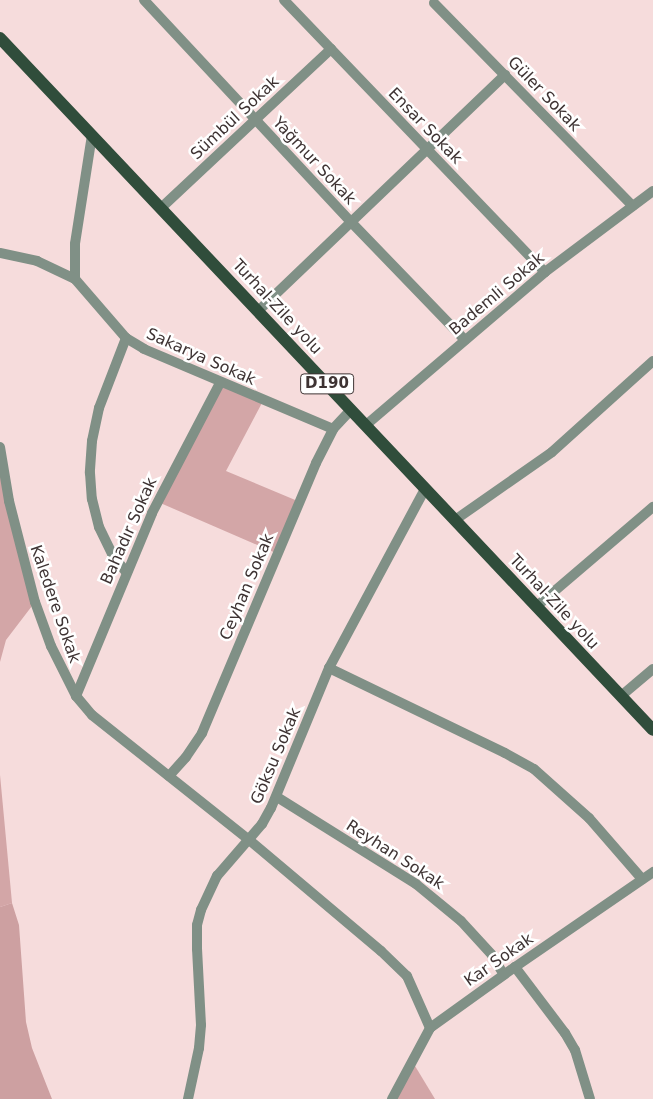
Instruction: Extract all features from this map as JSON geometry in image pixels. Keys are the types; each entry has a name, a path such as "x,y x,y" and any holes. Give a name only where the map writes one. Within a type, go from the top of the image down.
{"main road":[{"name":"Turhal-Zile yolu","path":"0,38 653,730"}],"street":[{"name":"Yağmur Sokak","path":"144,0 351,222 466,340"},
{"name":"Ensar Sokak","path":"284,0 544,272"},
{"name":"Güler Sokak","path":"434,3 633,206"},
{"name":"Sümbül Sokak","path":"161,208 330,49"},
{"path":"258,311 505,75"},
{"path":"0,253 37,261 75,279 75,244 92,135"},
{"name":"Bademli Sokak","path":"366,426 544,272 653,191"},
{"name":"Sakarya Sokak","path":"75,279 126,338 144,349 220,383 333,429"},
{"path":"126,338 99,408 92,441 90,473 92,499 100,527 112,554 126,572"},
{"path":"455,520 552,452 653,361"},
{"name":"Bahadır Sokak","path":"76,696 126,572 162,494 220,383"},
{"name":"Ceyhan Sokak","path":"169,776 186,756 202,732 333,429 352,410"},
{"name":"Kaledere Sokak","path":"0,447 15,528 35,602 50,646 76,696 92,715 248,839 381,950 407,976 430,1028"},
{"name":"Göksu Sokak","path":"188,1099 199,1048 201,1025 197,949 199,917 206,897 217,876 262,824 277,797 329,668 426,489"},
{"path":"536,606 653,507"},
{"path":"329,668 505,753 534,770 589,818 642,879"},
{"path":"620,696 653,669"},
{"name":"Reyhan Sokak","path":"277,797 416,884 461,921 478,938 492,955 504,975"},
{"name":"Kar Sokak","path":"392,1099 430,1028 653,872"},
{"path":"515,967 565,1033 575,1050 590,1099"}],"shaded area":[{"path":"220,383 263,401 226,471 300,502 278,554 158,502"},
{"path":"0,449 35,602 6,640 0,662"},
{"path":"0,775 12,903 0,907"},
{"path":"12,903 19,925 26,1022 32,1048 52,1099 0,1099 0,907"},
{"path":"412,1061 435,1099 392,1099"}]}
